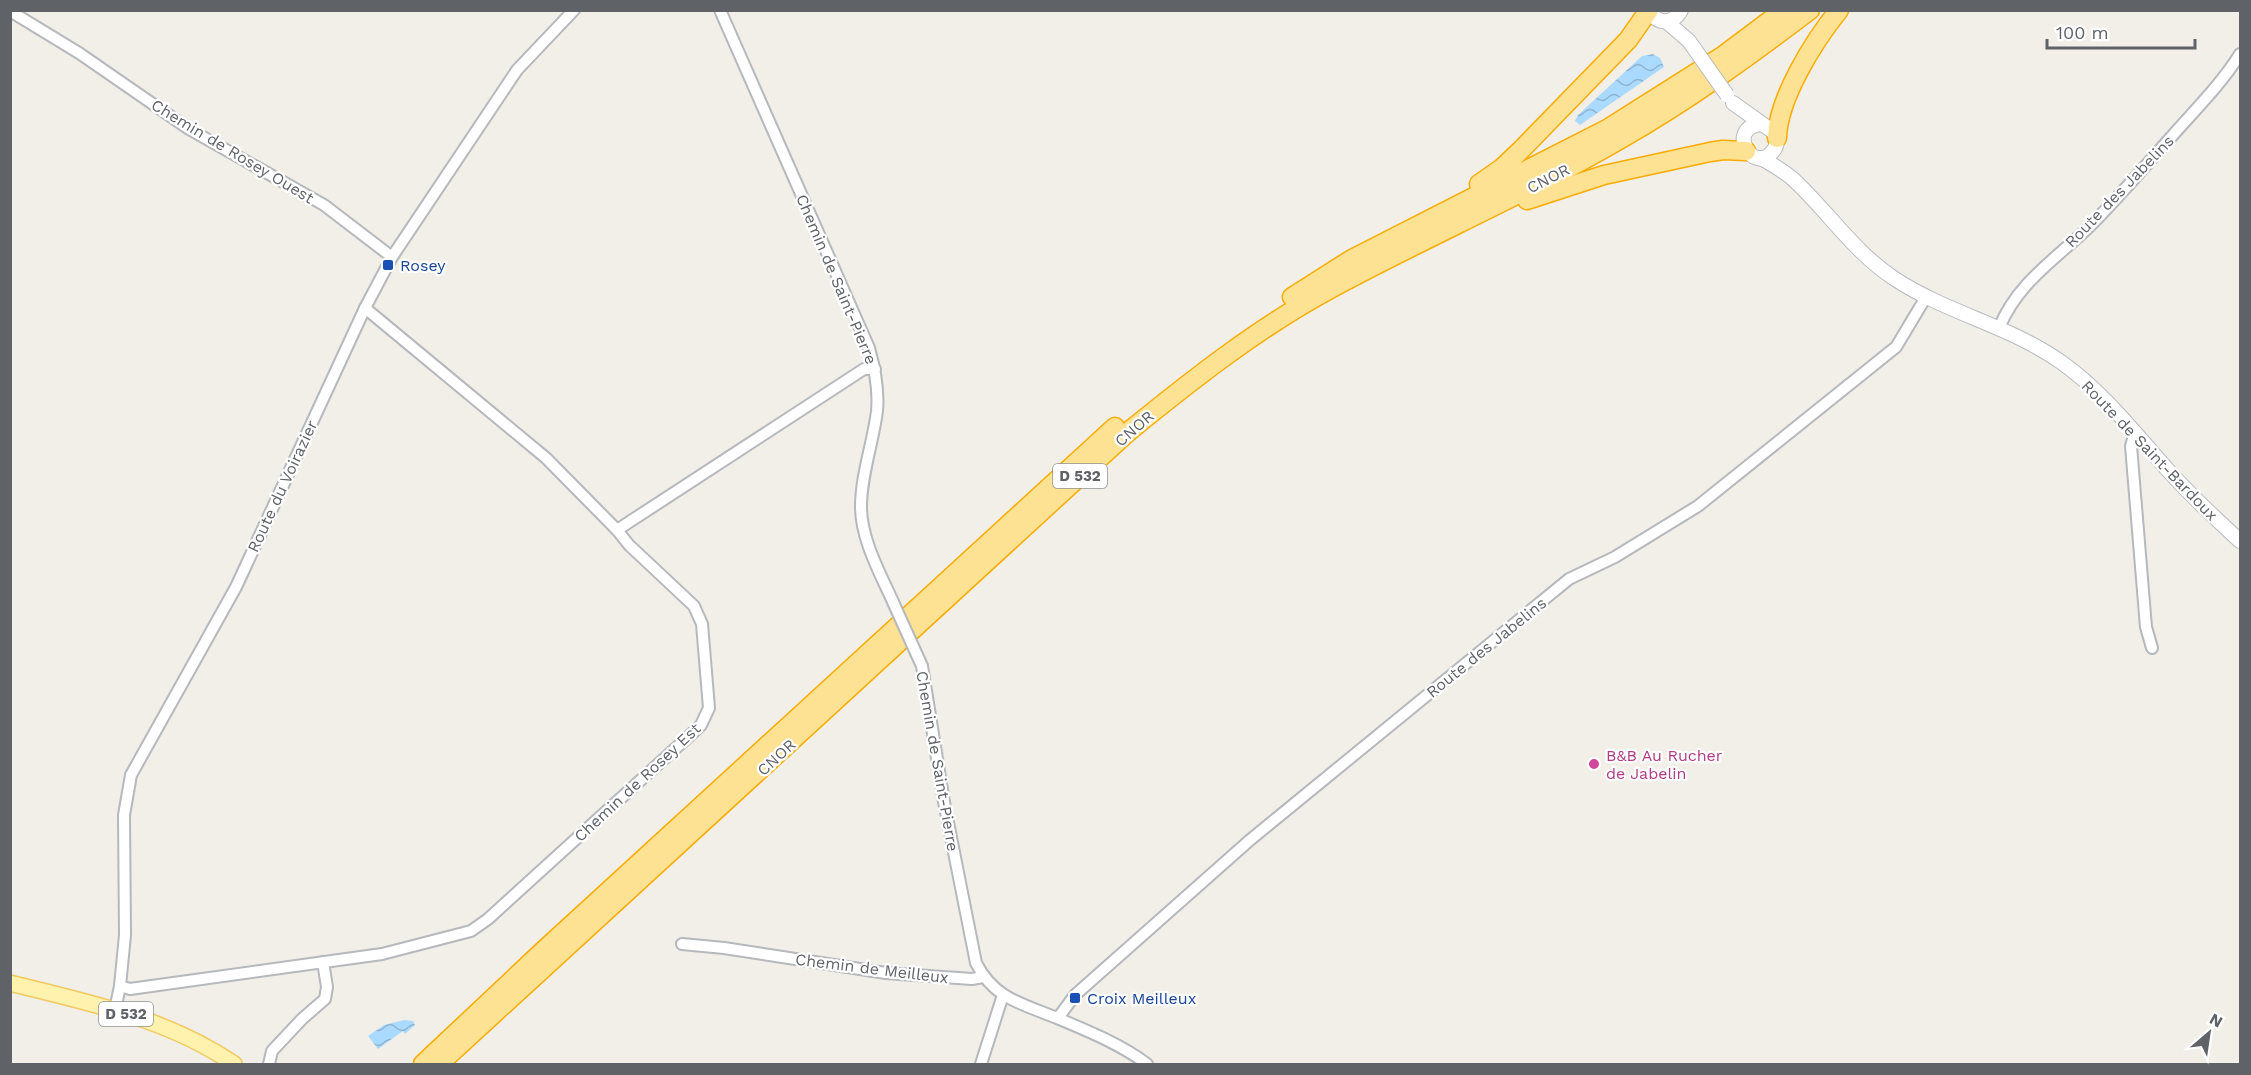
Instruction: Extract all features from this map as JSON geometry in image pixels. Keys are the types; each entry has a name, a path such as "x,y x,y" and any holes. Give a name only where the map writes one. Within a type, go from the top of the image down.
{"highway":[{"path":"1352,259 1502,168 1628,40 1649,10"},
{"name":"CNOR","path":"423,1065 857,661 1120,423 1227,340 1352,259 1607,129 1724,55 1784,10"},
{"name":"CNOR","path":"440,1065 1128,432 1213,366 1293,310 1417,243 1563,171 1656,119 1735,66 1810,10"},
{"path":"1777,142 1779,116 1795,81 1820,36 1839,10"},
{"path":"1417,243 1541,194 1604,176 1710,152 1751,148"}],"main road":[{"name":"D 532","path":"10,983 115,1010 168,1028 195,1039 234,1065"}],"street":[{"name":"Chemin de Rosey Ouest","path":"10,10 79,53 189,129 324,205 392,257"},
{"name":"Route du Voirazier","path":"115,1010 125,935 124,815 132,775 236,587 365,308 392,257 517,70 574,10"},
{"name":"Chemin de Saint-Pierre","path":"720,10 868,348 875,369 878,394 877,411 861,508 869,545 922,666 944,802 976,963 983,977"},
{"path":"1649,10 1656,19 1675,16 1692,46 1730,99 1751,148"},
{"name":"Route des Jabelins","path":"2000,328 2019,293 2029,281 2089,227 2116,199 2211,92 2241,54"},
{"path":"1730,99 1771,129 1777,142 1771,154 1751,148"},
{"path":"1751,148 1751,127 1762,124"},
{"name":"Route de Saint-Bardoux","path":"1777,142 1794,180"},
{"name":"Route de Saint-Bardoux","path":"1751,148 1794,180 1872,262 1895,279 1926,297 2032,343 2062,363 2097,392 2167,470 2241,541"},
{"name":"Route des Jabelins","path":"1058,1018 1075,995 1250,840 1569,579 1615,557 1698,506 1896,347 1926,297"},
{"name":"Chemin de Rosey Est","path":"120,986 130,989 381,954 477,928 701,725 709,708 700,618 694,606 629,545 546,458 365,308"},
{"path":"617,530 864,369 875,369"},
{"path":"2135,432 2131,446 2146,627 2152,648"},
{"name":"Chemin de Meilleux","path":"682,944 724,948 886,973 972,979 983,977"},
{"path":"269,1065 272,1052 302,1019 325,999 327,987 323,962"},
{"path":"983,977 1003,995 1129,1051 1147,1065"},
{"path":"981,1065 1003,995"}],"water":[{"path":"1653,54 1660,58 1664,67 1580,125 1575,121 1578,115 1642,56"},
{"path":"404,1020 413,1021 415,1025 405,1034 403,1031 378,1049 368,1036 384,1025"}],"place":[{"name":"Rosey","path":"388,265"},
{"name":"B&B Au Rucher de Jabelin","path":"1594,764"},
{"name":"Croix Meilleux","path":"1075,998"}]}
